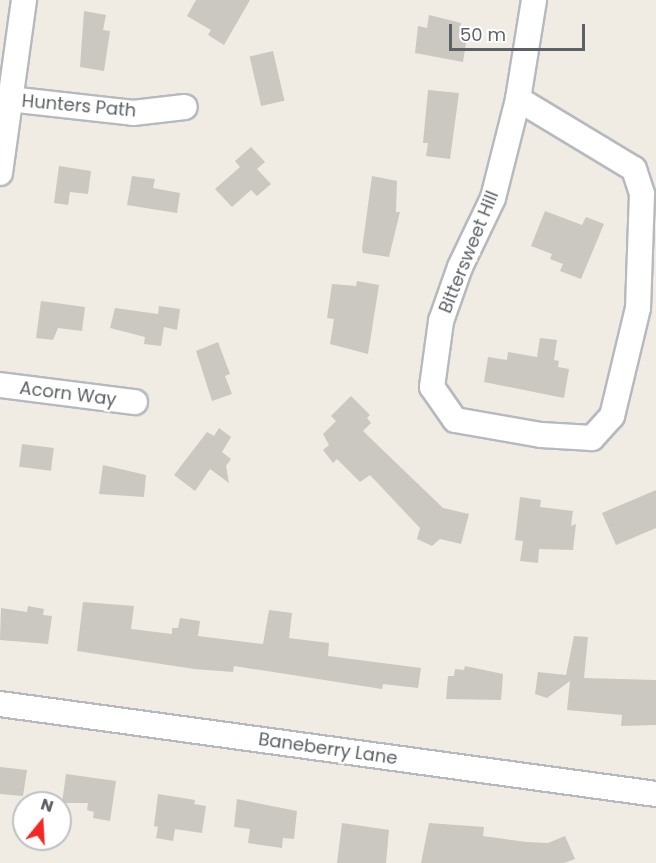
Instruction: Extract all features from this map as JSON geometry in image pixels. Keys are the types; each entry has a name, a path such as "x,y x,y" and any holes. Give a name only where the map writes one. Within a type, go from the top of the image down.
{"street":[{"path":"0,173 24,0"},
{"name":"Bittersweet Hill","path":"518,99 634,169 642,194 638,308 612,416 592,438 540,435 455,420 432,387 441,321 460,267 494,198 518,99 534,0"},
{"name":"Hunters Path","path":"9,99 133,113 185,107"},
{"name":"Acorn Way","path":"0,385 135,402"},
{"name":"Baneberry Lane","path":"0,704 656,794"}],"building":[{"path":"196,0 250,0 224,45 208,35 211,30 187,16"},
{"path":"84,11 106,15 103,30 110,31 104,71 80,67"},
{"path":"429,15 461,23 459,35 465,36 466,43 463,62 415,53 418,26 427,28"},
{"path":"273,51 284,101 261,106 250,56"},
{"path":"428,90 459,93 450,159 426,156 428,143 423,143"},
{"path":"251,147 265,162 257,169 271,184 257,196 251,190 232,207 215,189 240,167 235,161"},
{"path":"59,166 91,171 88,194 70,192 68,205 54,203"},
{"path":"132,176 155,179 153,188 180,193 177,213 127,205"},
{"path":"372,176 397,181 396,212 400,212 389,257 363,253 362,249"},
{"path":"545,211 582,225 586,217 604,224 581,279 560,271 563,264 550,259 552,254 531,246"},
{"path":"357,281 379,285 368,354 330,344 334,319 327,318 332,284 356,286"},
{"path":"41,301 85,307 82,331 58,328 53,340 36,338"},
{"path":"159,306 180,309 177,330 164,327 161,346 144,344 145,337 110,328 115,308 158,314"},
{"path":"540,338 557,340 554,360 559,361 558,367 569,369 564,398 484,382 488,357 507,360 508,352 537,357"},
{"path":"218,342 230,374 225,376 232,394 212,401 196,351"},
{"path":"351,396 370,415 367,418 371,423 363,431 443,508 469,514 461,544 440,539 432,546 417,539 420,528 370,475 360,482 337,459 333,463 323,450 329,445 323,434 336,421 331,416"},
{"path":"219,428 231,437 222,452 231,459 226,466 229,483 210,469 195,491 174,475 207,432 214,436"},
{"path":"22,444 54,448 51,471 19,467"},
{"path":"103,465 146,475 144,497 99,494"},
{"path":"656,490 656,528 616,545 602,513"},
{"path":"520,497 541,500 540,507 573,511 571,526 576,524 573,550 539,549 538,563 520,561 523,541 515,540"},
{"path":"83,602 134,606 131,629 172,634 172,628 178,628 180,618 200,621 198,636 263,644 269,610 292,613 289,638 329,643 328,656 421,668 418,688 383,684 382,689 234,666 233,672 194,669 77,651"},
{"path":"28,606 44,609 43,615 52,616 48,644 0,640 1,608 27,612"},
{"path":"574,636 588,637 584,678 656,680 656,725 621,726 622,715 567,710 570,681 547,698 535,694 538,672 566,675"},
{"path":"465,666 503,674 501,700 446,699 448,676 454,676 455,669 464,670"},
{"path":"0,767 27,770 24,791 12,791 12,795 0,794"},
{"path":"66,774 116,781 110,821 93,818 94,812 87,810 88,803 72,803 72,791 64,791"},
{"path":"158,794 195,800 194,804 206,806 202,833 175,829 173,841 156,838 158,827 154,826"},
{"path":"237,799 297,811 294,839 283,838 282,848 248,843 250,829 234,827"},
{"path":"342,823 389,830 386,863 337,863"},
{"path":"429,823 484,827 483,836 526,842 548,843 565,836 575,859 564,863 421,863"}]}
